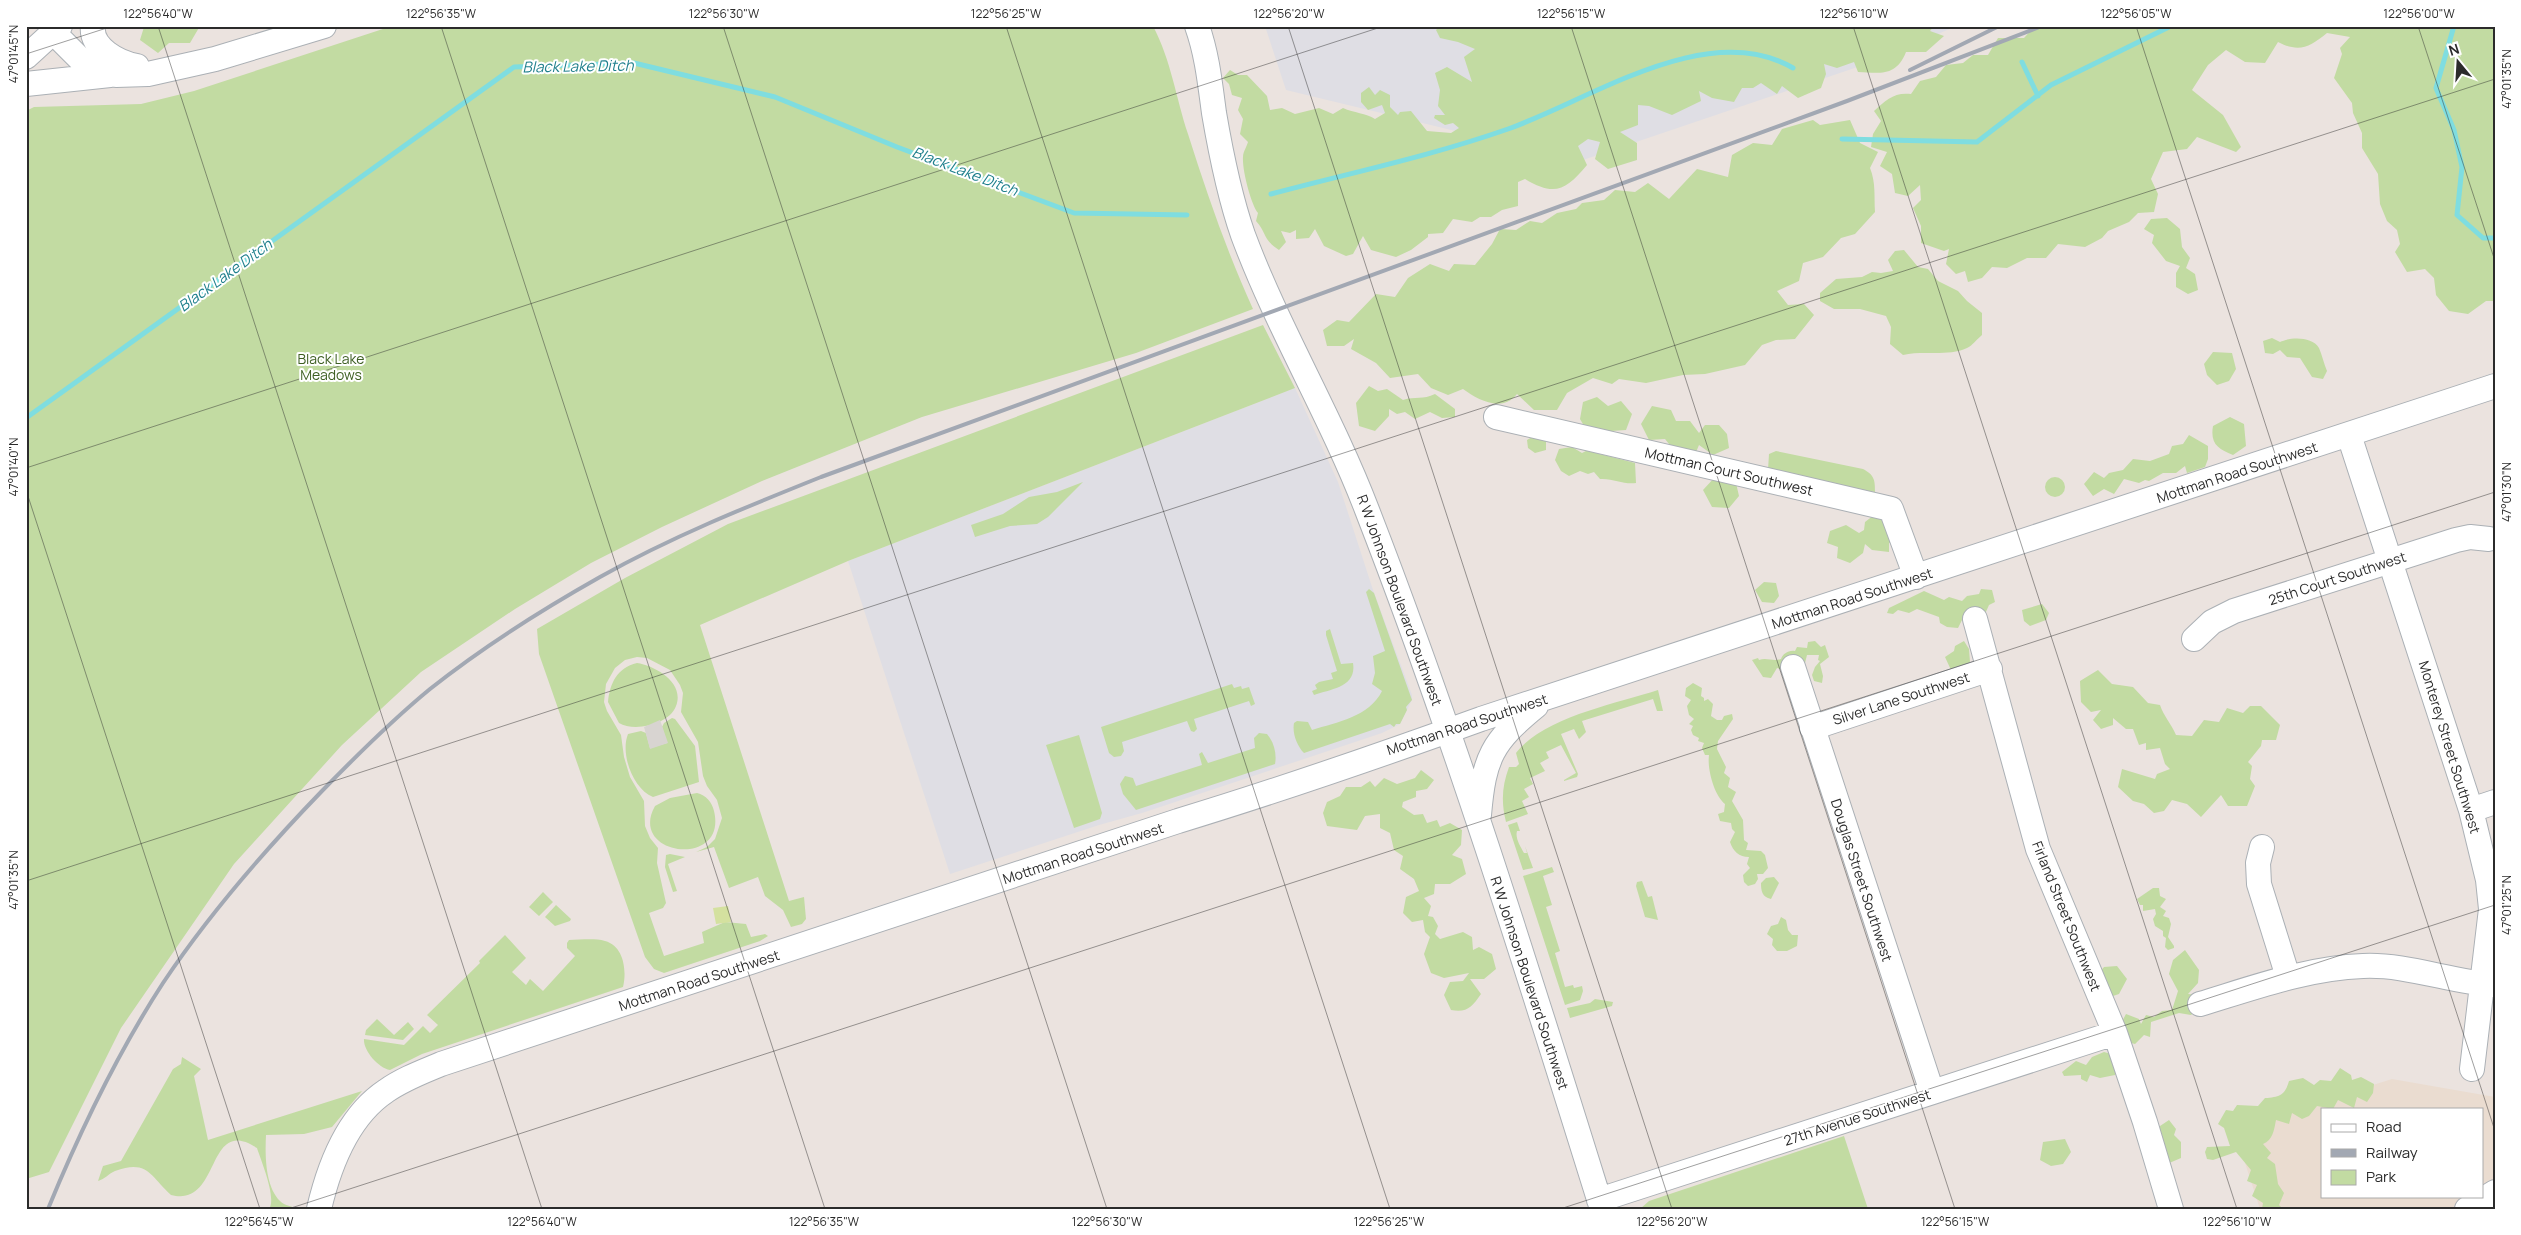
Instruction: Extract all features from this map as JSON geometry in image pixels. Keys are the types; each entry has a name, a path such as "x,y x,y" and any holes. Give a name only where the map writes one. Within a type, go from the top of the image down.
{"street":[{"path":"93,26 92,32 102,49 114,58 135,66 174,68"},
{"path":"26,84 116,75 148,74 215,59 324,26"},
{"name":"R W Johnson Boulevard Southwest","path":"1197,26 1208,66 1222,161 1242,232 1256,269 1349,464 1412,627 1448,730 1601,1204"},
{"path":"26,57 57,29 84,63 116,75"},
{"name":"Mottman Road Southwest","path":"319,1209 330,1166 344,1139 360,1115 386,1091 408,1078 441,1064 1178,821 1297,785 1448,730 1547,697 2495,386"},
{"name":"Mottman Court Southwest","path":"1496,417 1891,509 1916,577"},
{"name":"Monterey Street Southwest","path":"2349,435 2471,810 2488,880 2491,909 2488,985 2472,1069"},
{"name":"25th Court Southwest","path":"2194,639 2212,622 2234,612 2456,540 2470,537 2489,539"},
{"name":"Firland Street Southwest","path":"1975,619 2038,849 2115,1033 2145,1122 2171,1209"},
{"name":"Douglas Street Southwest","path":"1793,667 1932,1092"},
{"name":"Silver Lane Southwest","path":"1812,728 1990,669"},
{"path":"1478,824 1483,778 1491,752 1506,732 1547,697"},
{"path":"2471,810 2495,802"},
{"path":"2262,847 2258,864 2259,884 2288,977"},
{"path":"2200,1004 2288,977 2364,966 2400,969 2488,985"},
{"name":"27th Avenue Southwest","path":"1601,1204 1932,1092 2115,1033"},
{"path":"2467,1209 2495,1192"}],"shaded area":[{"path":"1265,26 1956,26 1884,58 1580,161 1286,90"},
{"path":"1295,388 1338,482 1373,590 1412,695 1412,700 1400,724 1382,733 1142,813 1099,825 950,874 848,561"},
{"path":"660,720 668,743 650,749 644,727"},
{"path":"2392,1079 2495,1097 2495,1209 2260,1209 2234,1129"}],"green space":[{"path":"135,26 200,26 190,43 169,43 158,53 140,40 144,27"},
{"name":"Black Lake Meadows","path":"392,26 1153,26 1169,66 1210,201 1253,309 1136,353 922,417 762,481 662,527 591,563 515,609 421,672 342,745 234,864 121,1028 49,1172 26,1179 26,111 34,107 141,104 194,91"},
{"path":"1440,26 1934,26 1930,31 1944,36 1926,52 1906,52 1897,66 1886,72 1858,72 1854,62 1837,68 1824,64 1826,74 1821,88 1798,98 1782,86 1777,94 1761,83 1753,88 1742,88 1734,102 1712,98 1699,91 1701,101 1672,115 1649,106 1638,105 1638,125 1620,132 1637,143 1637,160 1608,169 1595,159 1600,142 1588,139 1578,146 1587,165 1580,174 1566,185 1552,189 1544,188 1525,179 1518,182 1518,206 1502,210 1491,217 1480,217 1472,222 1453,219 1443,233 1428,234 1428,237 1411,250 1396,257 1371,250 1363,236 1353,254 1346,256 1324,246 1315,229 1309,238 1296,239 1296,230 1290,233 1281,231 1286,242 1279,250 1267,239 1256,221 1258,213 1250,195 1243,163 1248,142 1240,134 1243,119 1238,110 1242,98 1232,95 1229,84 1223,78 1230,70 1238,75 1247,75 1267,96 1270,110 1282,108 1295,114 1319,108 1333,114 1343,108 1368,115 1375,119 1385,113 1382,105 1368,110 1361,102 1361,93 1369,87 1375,95 1380,90 1390,95 1390,107 1398,115 1400,112 1411,111 1427,131 1451,133 1459,128 1453,123 1445,125 1434,118 1435,115 1445,115 1438,106 1440,90 1435,73 1447,67 1472,82 1464,57 1475,49 1458,42 1440,38 1436,30"},
{"path":"2035,26 2048,29 2049,26 2495,26 2495,301 2486,301 2468,314 2449,311 2436,295 2434,278 2425,269 2407,272 2395,252 2400,244 2397,230 2387,221 2380,204 2378,174 2362,148 2362,133 2353,113 2352,103 2334,78 2342,54 2340,48 2350,37 2327,33 2304,47 2292,47 2278,42 2265,63 2245,62 2226,50 2208,65 2192,90 2223,115 2241,147 2236,152 2197,137 2187,149 2163,152 2151,179 2158,194 2154,212 2138,213 2129,222 2108,231 2102,238 2085,247 2058,244 2046,258 2027,258 2007,268 1992,267 1982,278 1968,282 1965,271 1956,274 1946,264 1949,249 1944,251 1921,243 1921,226 1913,208 1921,200 1920,185 1908,196 1895,193 1892,174 1880,166 1887,152 1871,147 1873,134 1881,121 1874,111 1886,100 1900,94 1911,94 1920,81 1936,77 1946,65 1963,63 1973,55 1988,55 1998,38 2024,38"},
{"path":"1813,120 1820,125 1850,120 1860,143 1878,152 1870,168 1874,184 1875,212 1855,234 1841,238 1823,257 1803,263 1799,281 1777,291 1788,305 1804,304 1814,315 1795,339 1776,340 1762,345 1745,365 1705,374 1683,375 1646,383 1619,379 1612,384 1593,378 1567,393 1557,410 1534,410 1517,394 1511,400 1497,404 1476,397 1463,389 1448,395 1431,388 1418,374 1390,378 1376,363 1351,349 1354,339 1344,346 1327,346 1323,330 1337,320 1349,322 1376,294 1395,297 1408,278 1430,264 1449,271 1454,264 1475,265 1492,244 1500,229 1516,230 1530,221 1542,223 1557,213 1576,209 1582,203 1604,200 1615,190 1635,192 1648,183 1669,199 1697,169 1728,177 1732,155 1753,143 1772,145 1782,129"},
{"path":"2167,218 2180,229 2182,247 2190,258 2186,268 2195,274 2198,290 2188,294 2176,287 2176,273 2180,266 2166,261 2152,243 2154,235 2144,229 2151,219"},
{"path":"1904,250 1918,267 1928,269 1938,281 1958,291 1982,313 1982,335 1969,347 1960,351 1944,353 1903,355 1890,344 1891,327 1886,316 1860,309 1834,309 1820,301 1820,293 1836,279 1862,277 1872,272 1893,271 1888,260 1895,251"},
{"path":"1263,325 1295,388 848,561 700,625 789,901 804,897 806,919 802,924 791,927 783,910 765,896 758,877 729,888 714,847 696,852 707,847 715,839 722,818 717,800 707,786 703,776 698,742 681,712 683,693 670,670 647,658 637,657 625,660 615,668 606,684 604,702 621,735 624,757 630,777 644,801 645,826 650,838 658,848 657,863 666,903 663,908 649,913 664,956 704,943 702,932 725,922 746,924 751,937 765,934 768,936 760,941 664,973 654,969 645,957 539,654 537,629 625,578 728,524"},
{"path":"2272,338 2280,342 2289,339 2301,339 2316,344 2327,371 2323,379 2312,377 2300,358 2287,357 2280,350 2273,354 2265,353 2263,341"},
{"path":"2213,352 2232,353 2236,369 2229,381 2217,385 2207,375 2204,364"},
{"path":"1369,386 1378,391 1387,389 1403,400 1435,394 1455,409 1455,417 1442,418 1430,412 1415,419 1405,412 1397,414 1389,409 1389,416 1375,431 1359,426 1356,403"},
{"path":"1597,397 1608,406 1621,401 1632,414 1626,430 1611,431 1601,437 1587,431 1580,419 1583,402"},
{"path":"1652,406 1671,410 1676,421 1690,421 1699,433 1705,425 1719,425 1727,434 1729,448 1713,455 1699,445 1694,457 1677,454 1665,439 1649,440 1641,424"},
{"path":"2230,417 2244,424 2246,446 2233,455 2216,445 2212,432 2213,426"},
{"path":"1537,434 1546,440 1546,450 1535,453 1528,448 1527,440"},
{"path":"2189,435 2208,446 2208,459 2205,467 2187,473 2185,466 2176,473 2163,473 2149,481 2145,480 2139,483 2124,479 2114,494 2104,489 2093,496 2084,484 2094,472 2104,478 2109,473 2123,470 2133,459 2150,461 2169,454 2172,446 2183,444"},
{"path":"1572,447 1582,453 1590,449 1592,452 1635,463 1636,483 1600,479 1594,472 1588,474 1580,471 1569,476 1561,471 1555,460 1559,449"},
{"path":"1776,451 1863,469 1870,473 1873,478 1875,492 1838,486 1768,470 1769,454"},
{"path":"1715,477 1736,483 1739,496 1729,508 1712,507 1703,490"},
{"path":"2051,477 2059,477 2065,483 2065,491 2059,497 2051,497 2045,491 2045,483"},
{"path":"1083,482 1048,517 1037,524 1010,526 975,537 971,525 1003,514 1029,497 1057,492"},
{"path":"1878,512 1898,540 1889,543 1889,552 1872,550 1865,544 1863,553 1850,563 1837,558 1838,547 1827,543 1830,531 1846,525 1859,533 1864,530 1865,522"},
{"path":"1764,582 1776,583 1779,596 1774,603 1762,602 1755,590"},
{"path":"1369,589 1374,593 1412,700 1406,707 1407,710 1400,724 1396,724 1394,727 1390,724 1304,753 1296,739 1294,723 1297,721 1308,722 1312,730 1342,721 1361,713 1369,707 1382,691 1372,684 1375,673 1373,656 1385,651 1366,592"},
{"path":"1981,589 1992,590 1995,602 1989,605 1985,614 1970,620 1963,618 1958,628 1947,627 1940,623 1939,617 1917,609 1909,613 1898,610 1893,614 1887,613 1889,608 1924,591 1944,600 1949,597 1962,601 1967,596 1979,594"},
{"path":"2042,604 2049,613 2046,620 2030,626 2024,621 2022,610"},
{"path":"1330,629 1341,664 1353,663 1353,671 1347,682 1341,686 1314,695 1312,691 1317,689 1315,685 1319,682 1333,679 1331,673 1337,671 1326,635 1326,631"},
{"path":"1815,641 1821,647 1825,645 1829,657 1820,664 1823,676 1822,683 1814,681 1812,675 1820,661 1818,660 1819,655 1807,655 1805,663 1783,670 1777,668 1771,678 1763,677 1752,660 1758,658 1759,660 1781,659 1786,653 1795,651 1797,647 1807,648 1808,642"},
{"path":"1964,641 1969,649 1970,662 1959,669 1951,670 1945,657 1954,651 1955,646"},
{"path":"637,663 652,668 667,677 673,683 678,698 672,713 666,718 642,727 625,726 619,723 608,702 616,677 630,665"},
{"path":"2098,670 2112,684 2133,687 2148,703 2160,705 2176,735 2192,736 2204,720 2219,722 2227,708 2243,713 2250,706 2261,706 2280,725 2276,740 2262,740 2261,746 2248,762 2252,766 2250,779 2255,786 2247,806 2228,806 2221,795 2201,817 2187,804 2172,800 2164,811 2154,813 2144,804 2133,801 2118,787 2122,769 2155,779 2157,774 2170,769 2165,764 2160,748 2146,750 2146,743 2139,745 2133,729 2126,729 2113,718 2113,725 2101,729 2093,720 2101,710 2091,712 2081,702 2080,681"},
{"path":"1693,683 1702,688 1701,696 1704,698 1704,701 1708,699 1713,704 1711,716 1717,720 1722,720 1724,716 1732,714 1733,719 1718,741 1717,749 1726,767 1724,773 1730,778 1728,787 1736,792 1732,801 1743,820 1744,840 1748,843 1746,850 1761,851 1765,855 1768,868 1763,874 1757,874 1758,879 1755,884 1748,886 1744,882 1743,875 1750,868 1747,864 1749,857 1739,855 1731,845 1730,842 1735,832 1732,829 1731,823 1720,821 1718,814 1724,812 1725,804 1718,795 1712,781 1709,755 1705,755 1702,748 1704,743 1698,741 1699,738 1693,735 1691,730 1693,726 1689,724 1694,719 1689,715 1687,706 1691,700 1685,696 1686,688"},
{"path":"1232,684 1234,688 1241,686 1242,689 1249,687 1255,704 1251,706 1249,701 1194,719 1197,729 1194,732 1191,731 1187,721 1122,742 1124,751 1121,756 1114,757 1109,753 1101,727"},
{"path":"1658,690 1663,711 1657,711 1653,699 1582,721 1586,732 1579,739 1574,729 1561,734 1578,774 1577,777 1564,781 1576,773 1561,745 1546,752 1549,758 1540,763 1545,771 1530,778 1533,784 1524,789 1529,797 1522,801 1528,814 1506,822 1503,801 1507,774 1509,767 1516,767 1519,764 1516,753 1528,741 1544,730 1581,713"},
{"path":"672,718 675,719 695,746 699,782 653,797 646,793 634,779 627,761 626,742 628,734 641,731 646,733 650,748 667,743 662,727 664,723"},
{"path":"1259,733 1267,734 1273,744 1275,764 1136,810 1123,794 1120,784 1125,776 1133,778 1136,786 1202,765 1199,754 1202,752 1208,763 1255,748 1254,738"},
{"path":"1079,735 1102,813 1100,819 1074,828 1046,745"},
{"path":"1421,770 1434,780 1427,789 1416,791 1416,797 1403,802 1402,807 1414,815 1423,814 1427,823 1437,820 1440,827 1450,823 1462,830 1461,845 1452,855 1462,859 1466,874 1450,884 1435,884 1434,894 1424,898 1431,906 1428,916 1433,917 1438,926 1435,934 1440,939 1463,932 1472,937 1473,950 1479,947 1492,954 1496,969 1484,979 1470,979 1481,994 1472,1006 1461,1011 1451,1010 1444,995 1450,982 1463,981 1469,973 1444,978 1431,973 1424,954 1430,937 1425,932 1423,920 1412,922 1403,913 1406,897 1419,891 1414,879 1400,869 1403,856 1394,850 1390,833 1380,828 1380,814 1365,816 1357,830 1327,826 1323,813 1327,802 1340,796 1346,787 1361,787 1370,781 1375,787 1384,778 1397,784 1415,778"},
{"path":"697,793 708,799 714,811 714,829 707,842 694,848 679,849 665,845 654,836 650,823 655,806 670,798"},
{"path":"1517,822 1520,831 1517,831 1518,842 1524,853 1527,853 1525,846 1533,868 1523,870 1508,825"},
{"path":"666,855 685,857 668,864 677,891 673,892 665,867"},
{"path":"1552,867 1554,872 1543,876 1552,905 1546,907 1560,951 1555,953 1565,987 1573,985 1574,988 1582,986 1583,991 1580,1000 1565,1005 1523,876"},
{"path":"1774,877 1779,883 1771,899 1763,893 1761,883 1766,878"},
{"path":"1642,881 1648,897 1652,896 1658,920 1645,917 1636,886 1637,882"},
{"path":"2153,888 2159,888 2160,896 2166,899 2160,907 2166,911 2163,916 2169,918 2171,924 2168,937 2174,948 2168,950 2165,947 2166,938 2163,936 2163,931 2155,926 2153,919 2156,914 2155,909 2143,911 2143,905 2140,905 2137,899"},
{"path":"543,892 553,902 539,916 529,907"},
{"path":"556,905 571,919 570,921 555,926 545,917"},
{"path":"728,906 731,922 716,924 713,908"},
{"path":"1781,917 1786,920 1788,930 1792,935 1798,935 1797,946 1787,951 1777,951 1772,945 1773,939 1767,934 1771,926 1778,924"},
{"path":"505,935 526,958 512,972 526,985 530,979 543,991 575,956 567,948 569,940 592,939 611,944 620,954 625,974 623,987 422,1054 390,1070 385,1069 376,1062 366,1048 364,1039 404,1045 423,1026 430,1033 438,1025 427,1015 480,963 479,961"},
{"path":"2185,950 2199,970 2198,983 2188,994 2199,995 2202,1005 2191,1015 2179,1013 2151,1022 2150,1037 2144,1035 2135,1044 2124,1041 2118,1029 2126,1014 2139,1019 2141,1024 2146,1015 2154,1017 2162,1011 2172,1010 2178,991 2169,974 2173,960"},
{"path":"2117,966 2127,979 2119,994 2110,997 2098,974 2104,967"},
{"path":"1595,999 1613,1002 1612,1006 1570,1018 1567,1008 1590,1003"},
{"path":"377,1019 394,1035 408,1022 414,1029 403,1040 365,1035 366,1030"},
{"path":"2104,1052 2115,1055 2119,1065 2115,1075 2100,1078 2090,1075 2087,1082 2081,1079 2081,1075 2064,1076 2062,1072 2076,1061 2086,1065 2092,1057"},
{"path":"182,1057 201,1069 194,1076 208,1140 362,1091 332,1127 304,1134 266,1135 266,1161 271,1187 282,1203 298,1209 269,1209 271,1204 270,1188 257,1148 240,1141 229,1143 220,1151 207,1177 199,1188 187,1195 171,1195 148,1171 142,1168 126,1168 115,1171 98,1181 103,1166 121,1161 173,1069 181,1064"},
{"path":"2340,1068 2351,1075 2352,1080 2361,1077 2374,1084 2373,1093 2367,1102 2357,1097 2354,1108 2338,1100 2334,1108 2317,1106 2309,1116 2302,1119 2292,1113 2289,1124 2276,1120 2271,1137 2263,1144 2271,1153 2267,1158 2275,1164 2278,1184 2284,1193 2279,1205 2283,1209 2262,1209 2263,1203 2252,1196 2257,1185 2247,1181 2251,1170 2236,1152 2213,1160 2207,1159 2205,1152 2207,1147 2230,1146 2224,1128 2218,1124 2226,1110 2233,1111 2237,1105 2258,1106 2265,1098 2275,1097 2284,1092 2289,1081 2303,1078 2314,1085 2320,1080 2331,1081"},
{"path":"2169,1120 2176,1129 2174,1135 2181,1142 2181,1158 2167,1164 2154,1130"},
{"path":"1844,1136 1868,1209 1640,1209 1649,1201"},
{"path":"2065,1139 2071,1152 2063,1164 2051,1166 2040,1160 2043,1142"}],"waterway":[{"path":"1842,139 1977,142 2051,85 2171,26"},
{"path":"2454,26 2436,88 2454,130 2462,167 2457,215 2483,238 2495,238"},
{"path":"1271,194 1479,139 1540,116 1649,69 1687,58 1724,52 1759,55 1793,68"},
{"path":"2022,62 2038,96"},
{"name":"Black Lake Ditch","path":"26,418 514,67 634,63 775,97 897,147 1074,213 1187,215"}],"railway":[{"path":"1910,70 1999,26"},
{"path":"48,1209 86,1122 130,1037 181,957 238,884 321,792 374,739 416,701 449,674 491,645 579,589 627,562 681,536 821,477 1847,101 2042,26"}]}
